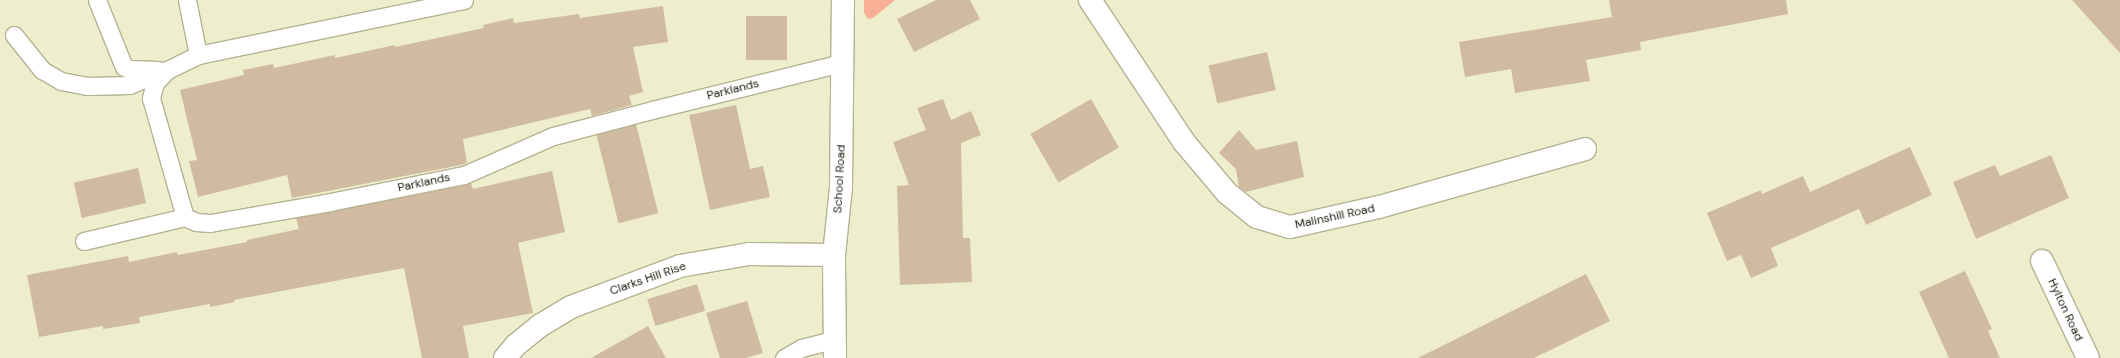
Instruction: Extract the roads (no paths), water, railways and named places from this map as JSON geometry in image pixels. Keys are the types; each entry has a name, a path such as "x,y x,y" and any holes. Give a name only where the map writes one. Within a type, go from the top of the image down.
{"street":[{"name":"School Road","path":"835,349 834,255 841,187 843,0"},
{"name":"Malinshill Road","path":"1090,0 1184,142 1227,193 1256,217 1290,227 1379,207 1585,149"},
{"name":"Clarks Hill Rise","path":"505,358 516,345 541,324 571,307 680,266 749,254 834,255"},
{"name":"Hylton Road","path":"2042,261 2088,358"}],"lane":[{"path":"97,0 124,67 130,69 166,70"},
{"path":"187,0 198,55"},
{"path":"14,35 42,70 61,81 87,86 129,84 166,70 198,55 464,0"},
{"name":"Parklands","path":"185,217 196,222 210,223 330,202 464,175 554,136 652,110 842,64"},
{"path":"84,241 185,217 151,98 155,83 166,70"},
{"path":"784,358 801,348 835,349"}]}
